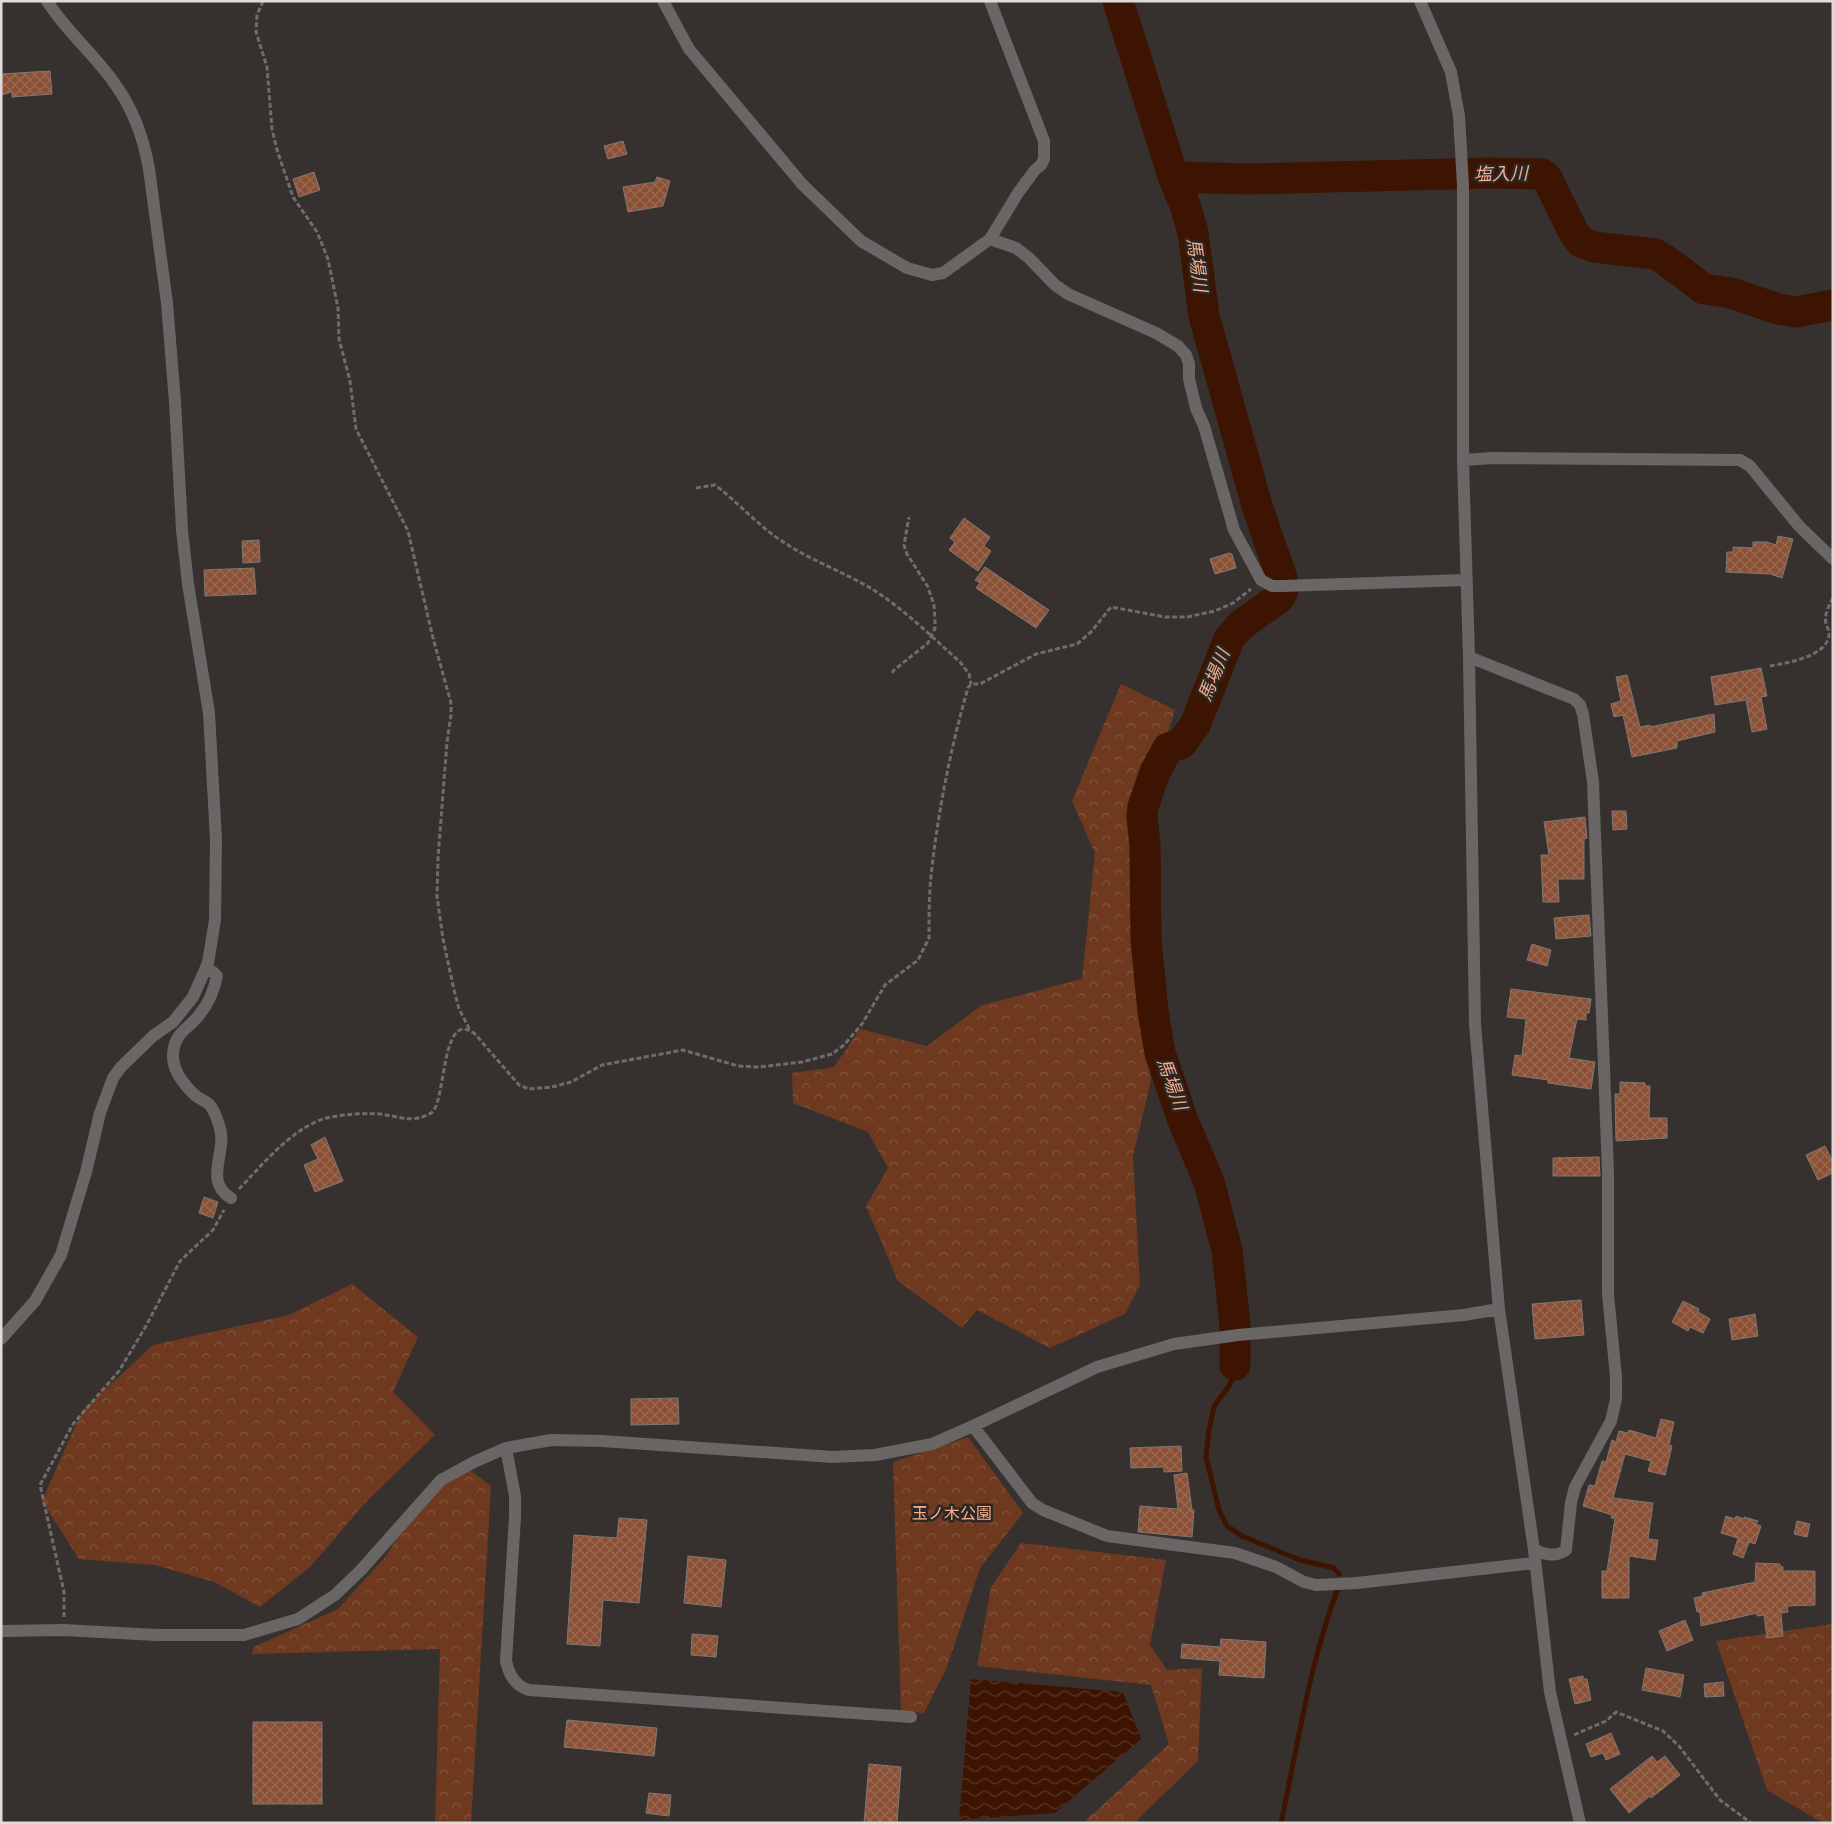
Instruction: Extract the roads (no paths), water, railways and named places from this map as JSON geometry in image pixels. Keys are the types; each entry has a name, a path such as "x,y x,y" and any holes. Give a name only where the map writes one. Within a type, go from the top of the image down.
{"street":[{"path":"1,1339 35,1301 60,1255 86,1172 100,1113 113,1078 121,1067 153,1036 173,1022 193,997 205,970 211,950 215,920 216,840 209,713 188,584 182,530 167,303 154,195 146,152 130,109 115,84 47,1"},
{"path":"663,1 690,48 802,184 861,241 907,268 932,275 943,273 990,239 1018,193 1041,165 1044,152 1044,142 990,1"},
{"path":"1420,1 1451,72 1459,116 1463,186 1463,460 1469,657 1475,1024 1499,1309 1534,1557 1550,1692 1580,1823"},
{"path":"990,239 1016,248 1029,258 1055,285 1068,294 1156,332 1178,346 1186,355 1189,364 1189,379 1196,408 1204,426 1234,530 1261,580 1272,586 1466,580"},
{"path":"1463,460 1493,458 1740,460 1750,466 1800,526 1833,559"},
{"path":"973,1426 1032,1503 1043,1510 1107,1536 1235,1553 1276,1567 1304,1582 1316,1585 1357,1582 1553,1555 1560,1554 1566,1550 1571,1503 1576,1486 1611,1421 1616,1399 1616,1377 1608,1294 1608,1172 1593,782 1580,705 1574,699 1469,657"},
{"path":"205,970 213,972 217,976 214,989 200,1015 176,1037 173,1055 174,1068 186,1085 209,1104 216,1114 221,1129 216,1183 223,1194 231,1198"},
{"path":"1,1631 64,1630 156,1635 244,1635 298,1619 335,1595 361,1570 441,1480 474,1462 506,1448 552,1440 602,1441 841,1456 875,1455 932,1444 1097,1367 1174,1344 1256,1334 1464,1315 1499,1309"},
{"path":"506,1448 514,1496 515,1517 506,1661 508,1670 515,1682 522,1688 911,1717"}],"water":[{"path":"971,1679 1123,1692 1141,1739 1055,1813 959,1820"}],"waterway":[{"name":"馬場川","path":"1118,1 1174,179 1185,205 1193,232 1204,316 1258,509 1282,578 1283,591 1279,598 1241,625 1229,639 1195,725 1181,744 1168,748 1155,772 1143,807 1142,817 1145,845 1146,940 1153,1011 1160,1053 1182,1118 1209,1182 1227,1250 1235,1325 1235,1365"},
{"name":"塩入川","path":"1174,179 1176,177 1247,179 1490,173 1542,174 1547,178 1574,233 1581,242 1594,247 1655,254 1704,289 1731,293 1778,309 1796,312 1833,305"},
{"path":"1235,1365 1234,1375 1229,1386 1214,1406 1208,1436 1206,1457 1219,1510 1227,1526 1242,1536 1300,1560 1334,1568 1339,1574"},
{"path":"1281,1823 1311,1676 1337,1591"}],"park label":[{"name":"玉ノ木公園","path":"952,1513"}]}
